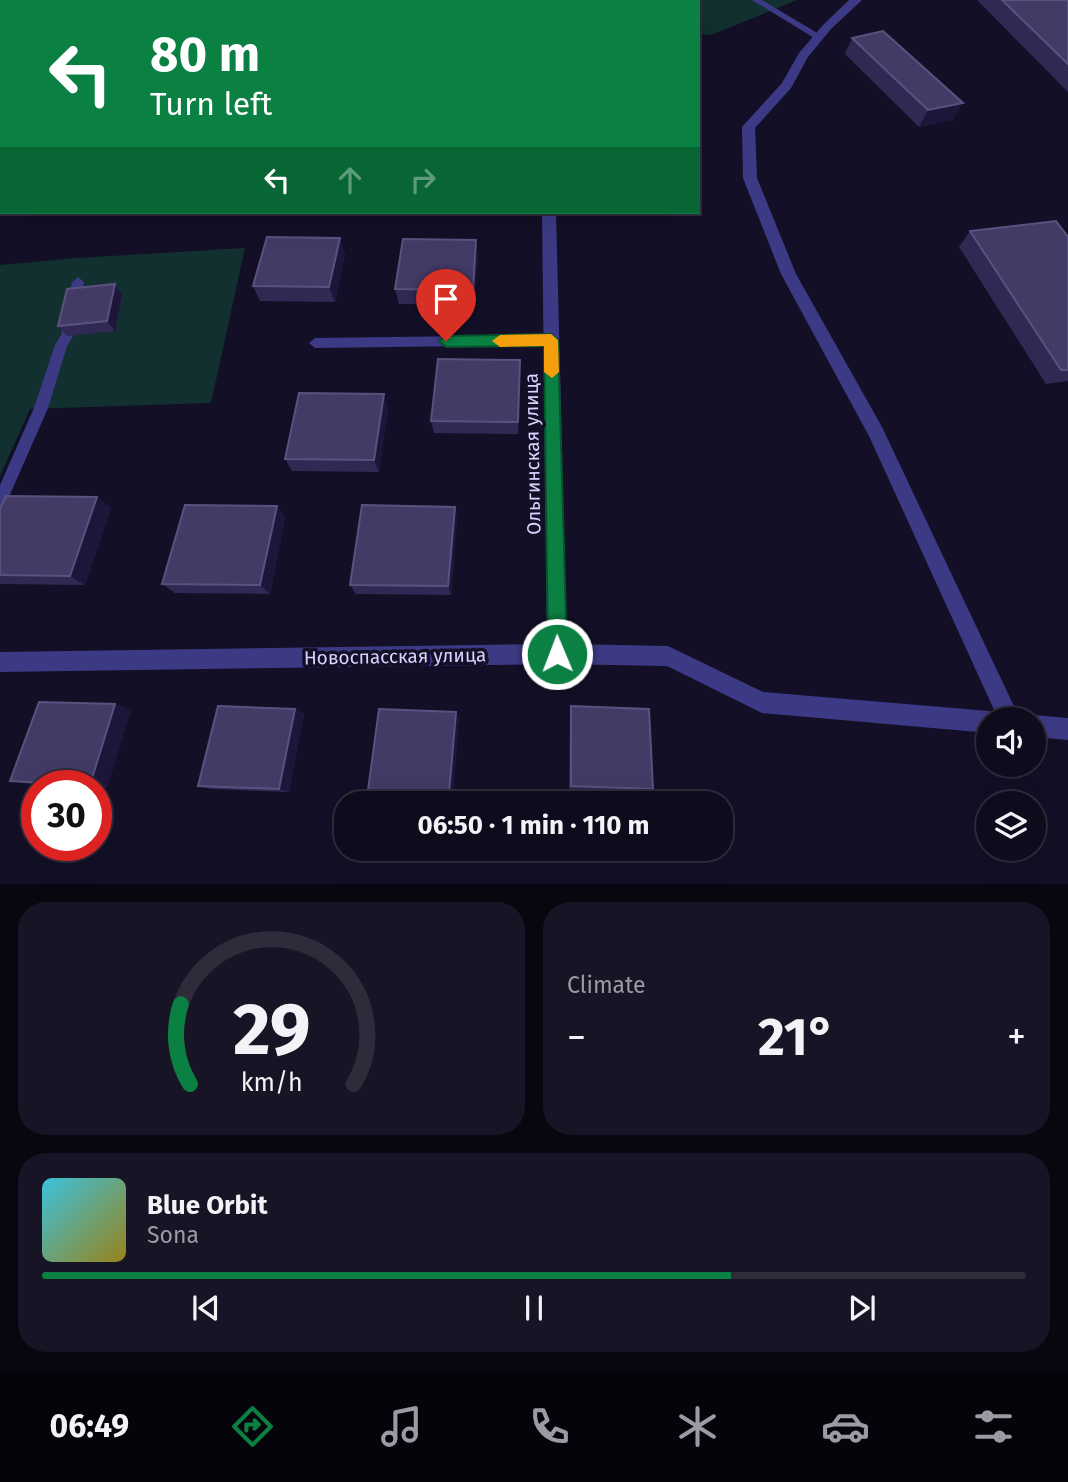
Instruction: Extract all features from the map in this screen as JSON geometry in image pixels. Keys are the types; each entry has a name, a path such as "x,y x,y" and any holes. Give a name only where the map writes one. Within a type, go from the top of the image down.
{"street":[{"path":"856,0 819,37 803,56 787,85 748,127 750,178 789,274 876,432 1003,707"},
{"name":"Ольгинская улица","path":"549,214 557,654"},
{"name":"Новоспасская улица","path":"0,662 557,654 668,656 762,702 976,721"},
{"path":"1046,727 1068,729"}],"lane":[{"path":"756,0 819,37"},
{"path":"0,501 41,408 61,345 67,336 78,282"},
{"path":"315,343 551,340"}],"green space":[{"path":"700,0 797,0 711,35 700,34"},
{"path":"245,248 211,403 30,409 0,476 0,265"}],"building":[{"path":"1002,0 1068,0 1068,64"},
{"path":"883,31 963,103 928,110 852,38"},
{"path":"1056,221 1068,237 1068,370 1061,370 970,231"},
{"path":"267,237 340,238 329,287 253,286"},
{"path":"403,239 476,240 473,290 395,289"},
{"path":"115,284 107,321 58,326 67,289"},
{"path":"438,359 520,360 518,422 431,421"},
{"path":"299,393 384,394 374,460 285,459"},
{"path":"6,496 97,497 70,576 0,575 0,509"},
{"path":"185,505 277,506 260,585 162,584"},
{"path":"362,505 455,507 448,586 350,585"},
{"path":"39,702 115,704 95,770 21,770 21,782 10,781"},
{"path":"218,706 295,709 279,789 198,786"},
{"path":"571,706 649,709 653,789 571,786"},
{"path":"379,709 456,712 449,791 368,790"}],"slow traffic":[{"path":"500,341 551,340 552,372"}],"route":[{"path":"446,341 551,340 557,654"}]}
